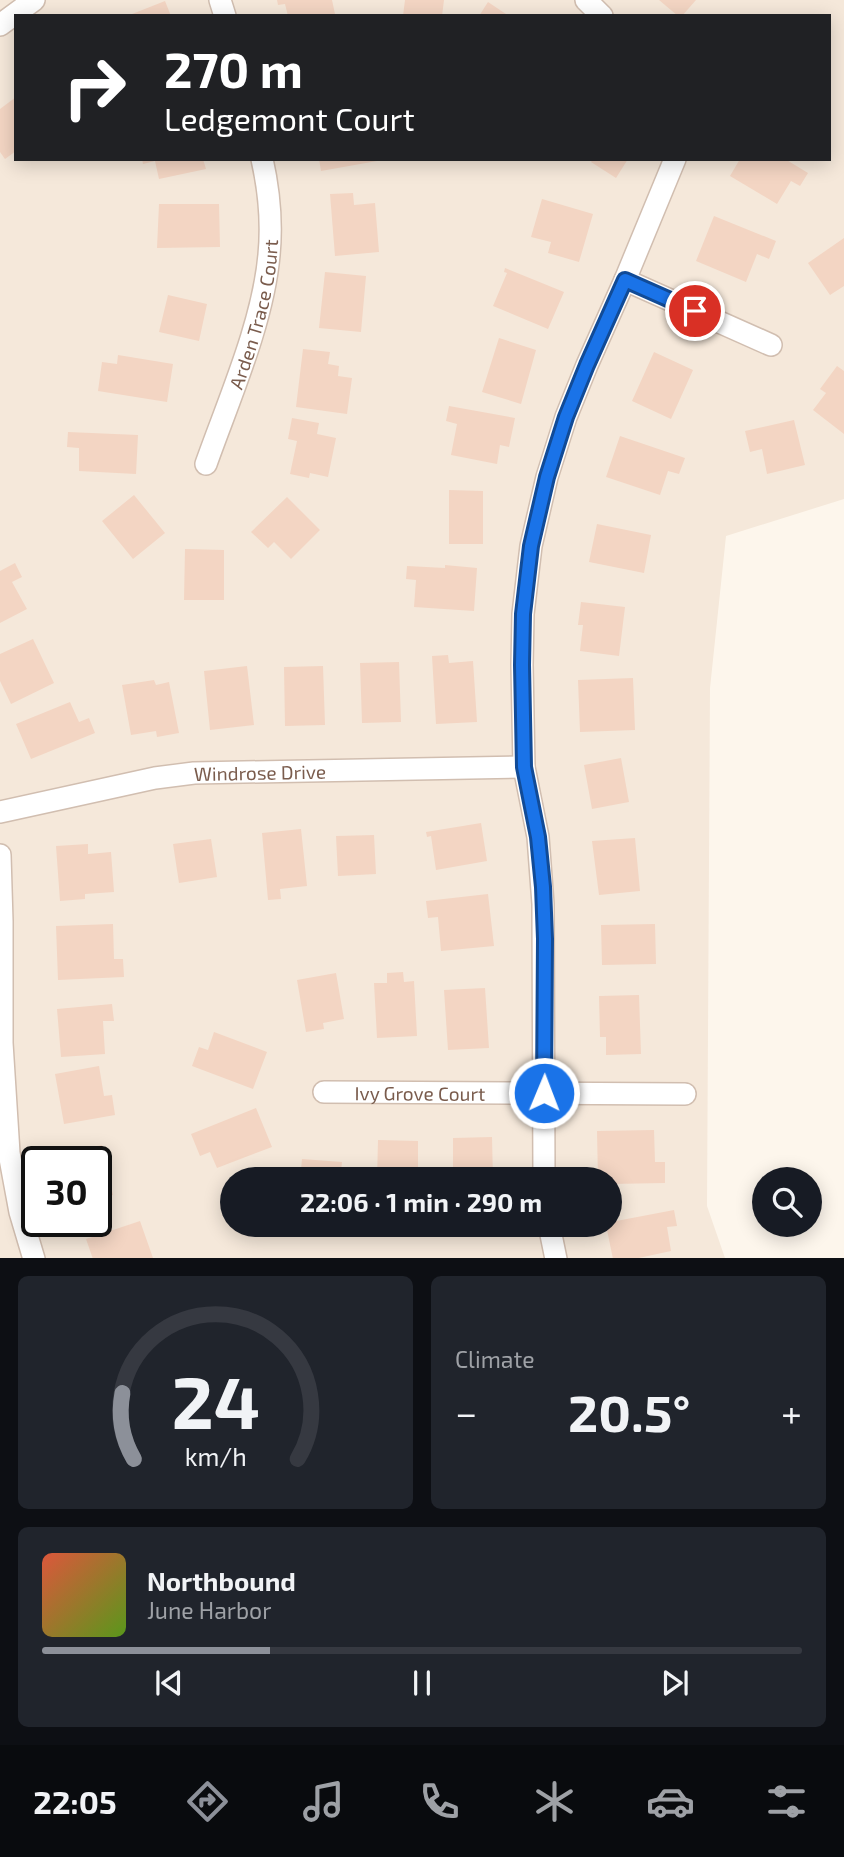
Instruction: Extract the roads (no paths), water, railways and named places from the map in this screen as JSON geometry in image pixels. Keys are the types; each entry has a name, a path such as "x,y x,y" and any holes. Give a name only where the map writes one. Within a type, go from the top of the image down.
{"street":[{"path":"15,14 34,0"},
{"path":"586,0 600,14"},
{"name":"Arden Trace Court","path":"206,464 257,321 267,268 270,231 262,161"},
{"path":"544,1167 545,939 542,871 524,767 523,614 531,546 547,477 566,417 674,161"},
{"path":"625,280 771,345"},
{"name":"Windrose Drive","path":"0,812 155,778 194,773 524,767"},
{"path":"0,855 2,1044 9,1153 20,1212 34,1258"},
{"name":"Ivy Grove Court","path":"324,1092 685,1094"},
{"path":"552,1237 556,1258"}]}
